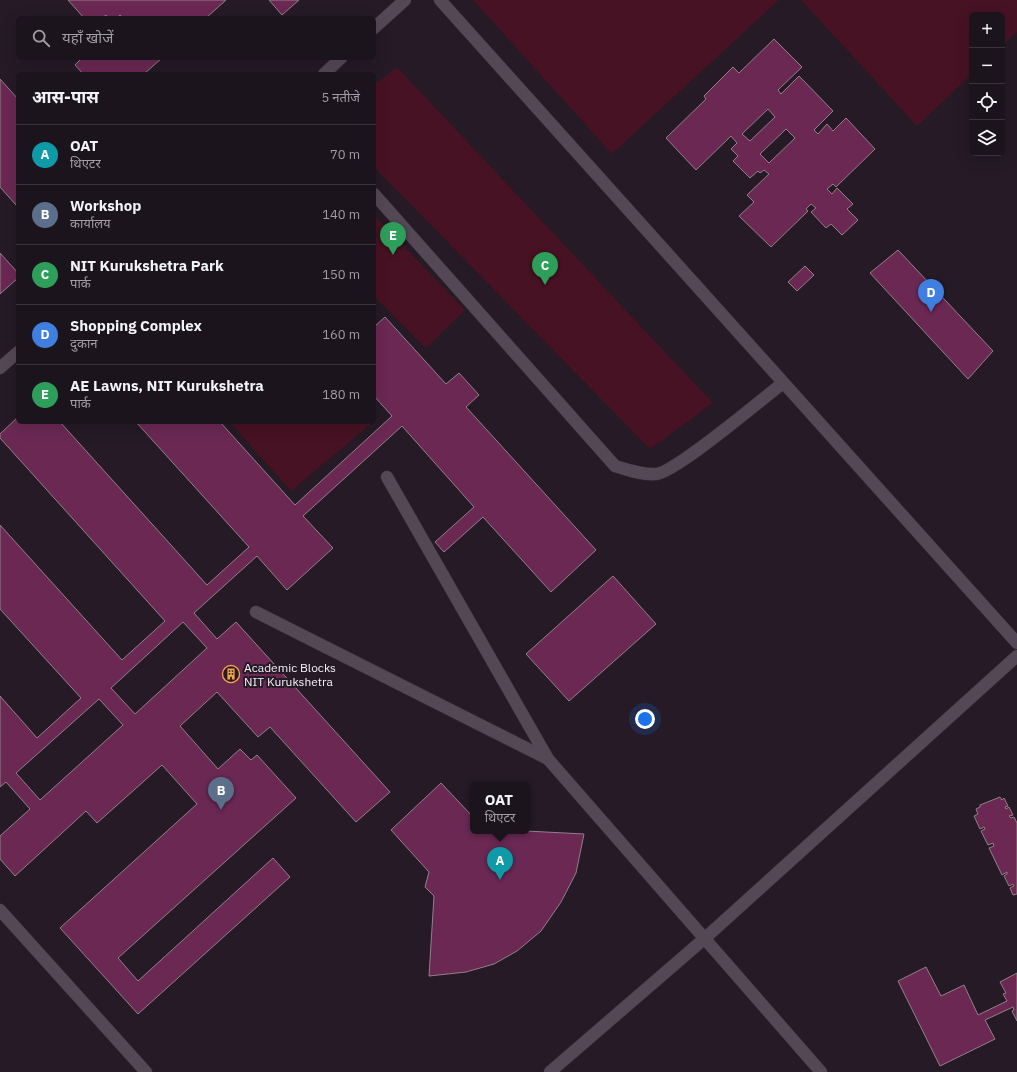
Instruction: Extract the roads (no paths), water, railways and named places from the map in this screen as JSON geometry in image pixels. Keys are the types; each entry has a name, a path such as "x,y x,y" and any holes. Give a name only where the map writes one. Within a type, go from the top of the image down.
{"street":[{"path":"376,26 405,0"},
{"path":"440,0 1017,643"},
{"path":"326,72 339,60"},
{"path":"376,196 614,466 636,472 658,474 684,460 783,383"},
{"path":"0,368 16,354"},
{"path":"387,477 548,759 821,1072"},
{"path":"256,612 548,759"},
{"path":"550,1072 704,939 1017,656"},
{"path":"0,910 146,1072"}],"place":[{"name":"AE Lawns, NIT Kurukshetra","path":"393,255"},
{"name":"NIT Kurukshetra Park","path":"545,285"},
{"name":"Shopping Complex","path":"931,312"},
{"name":"Academic Blocks NIT Kurukshetra","path":"231,674"},
{"name":"Workshop","path":"221,810"},
{"name":"OAT","path":"500,880"}]}
